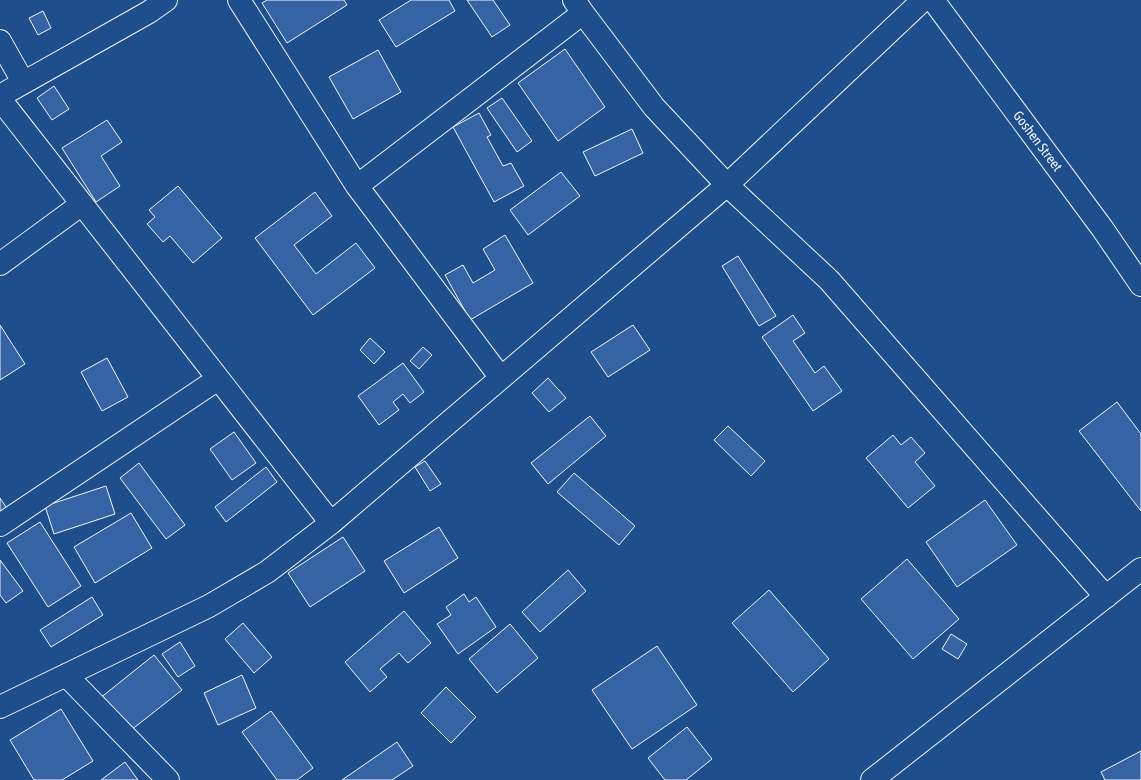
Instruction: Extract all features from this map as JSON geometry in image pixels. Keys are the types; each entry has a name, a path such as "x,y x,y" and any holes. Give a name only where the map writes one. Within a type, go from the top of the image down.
{"street":[{"path":"0,96 149,12 166,0"},
{"path":"239,0 357,186 501,378"},
{"path":"0,707 209,606 267,572 331,523 727,185 924,0"},
{"name":"Goshen Street","path":"934,0 1102,228 1141,284"},
{"path":"357,186 578,7 654,107 727,185 828,280 1106,597"},
{"path":"0,41 23,82"},
{"path":"0,99 331,523"},
{"path":"0,264 82,204"},
{"path":"0,525 218,378"},
{"path":"872,780 1141,570"},
{"path":"66,675 168,780"}],"building":[{"path":"267,0 344,0 347,5 287,43 262,3"},
{"path":"411,0 449,0 455,11 396,47 379,20"},
{"path":"467,0 493,0 510,25 492,37"},
{"path":"43,11 51,28 38,35 29,18"},
{"path":"565,49 605,107 558,141 518,83"},
{"path":"378,50 401,92 353,119 329,77"},
{"path":"54,86 69,109 52,120 37,98"},
{"path":"502,98 532,141 517,152 487,108"},
{"path":"479,113 491,135 487,137 503,166 511,163 524,186 494,202 453,127"},
{"path":"107,120 122,142 101,156 120,186 96,202 62,148"},
{"path":"632,129 643,153 595,176 583,152"},
{"path":"561,172 580,196 528,235 510,210"},
{"path":"178,186 222,238 193,263 170,236 163,242 147,224 155,217 149,210"},
{"path":"315,192 332,216 294,245 316,274 356,243 375,268 313,315 255,238"},
{"path":"505,235 533,283 470,320 445,275 463,265 473,283 495,270 483,249"},
{"path":"738,256 776,316 759,326 722,266"},
{"path":"793,315 805,333 793,341 815,373 824,366 842,391 813,411 762,337"},
{"path":"0,325 25,364 0,380"},
{"path":"633,325 650,350 608,377 591,352"},
{"path":"370,338 385,352 374,364 360,350"},
{"path":"423,347 432,355 419,369 410,361"},
{"path":"107,358 128,397 102,411 81,372"},
{"path":"403,363 424,392 410,403 403,394 393,402 399,410 379,425 358,396"},
{"path":"548,378 566,398 549,412 532,393"},
{"path":"1117,402 1141,434 1141,511 1079,431"},
{"path":"590,416 606,436 548,484 531,463"},
{"path":"728,426 765,461 751,476 714,440"},
{"path":"234,432 256,463 232,480 210,449"},
{"path":"893,435 901,445 911,437 925,453 915,462 935,486 908,508 866,458"},
{"path":"425,461 441,484 430,491 415,467"},
{"path":"139,463 185,525 166,539 120,478"},
{"path":"266,467 277,482 226,522 215,507"},
{"path":"574,473 635,526 619,545 557,492"},
{"path":"106,486 115,514 54,534 45,506"},
{"path":"0,498 8,510 0,516"},
{"path":"985,500 1017,545 957,587 926,542"},
{"path":"131,513 152,548 95,583 74,547"},
{"path":"40,522 81,586 48,607 7,543"},
{"path":"439,527 458,558 404,593 384,561"},
{"path":"343,537 365,571 310,607 288,573"},
{"path":"907,559 959,619 913,659 861,599"},
{"path":"0,560 23,591 6,603 0,595"},
{"path":"568,570 586,591 540,632 522,612"},
{"path":"769,590 829,659 793,692 732,623"},
{"path":"464,594 469,602 476,597 496,627 458,654 437,624 451,615 446,607"},
{"path":"92,597 103,615 51,647 40,630"},
{"path":"404,611 431,643 408,663 399,653 380,669 387,677 370,692 345,662"},
{"path":"243,623 272,657 254,673 225,639"},
{"path":"510,624 538,658 497,693 469,659"},
{"path":"951,634 967,644 958,659 942,649"},
{"path":"180,642 195,666 178,677 162,654"},
{"path":"657,646 697,705 632,749 592,690"},
{"path":"154,655 182,690 126,734 99,699"},
{"path":"242,675 256,708 218,725 204,693"},
{"path":"446,687 476,717 451,743 421,713"},
{"path":"61,709 93,761 62,780 34,780 10,740"},
{"path":"271,711 313,768 297,780 277,780 242,732"},
{"path":"687,727 712,759 686,780 665,780 648,758"},
{"path":"397,742 413,766 392,780 342,780"},
{"path":"1141,751 1141,780 1105,780 1101,772"},
{"path":"125,762 138,780 101,780"}]}
